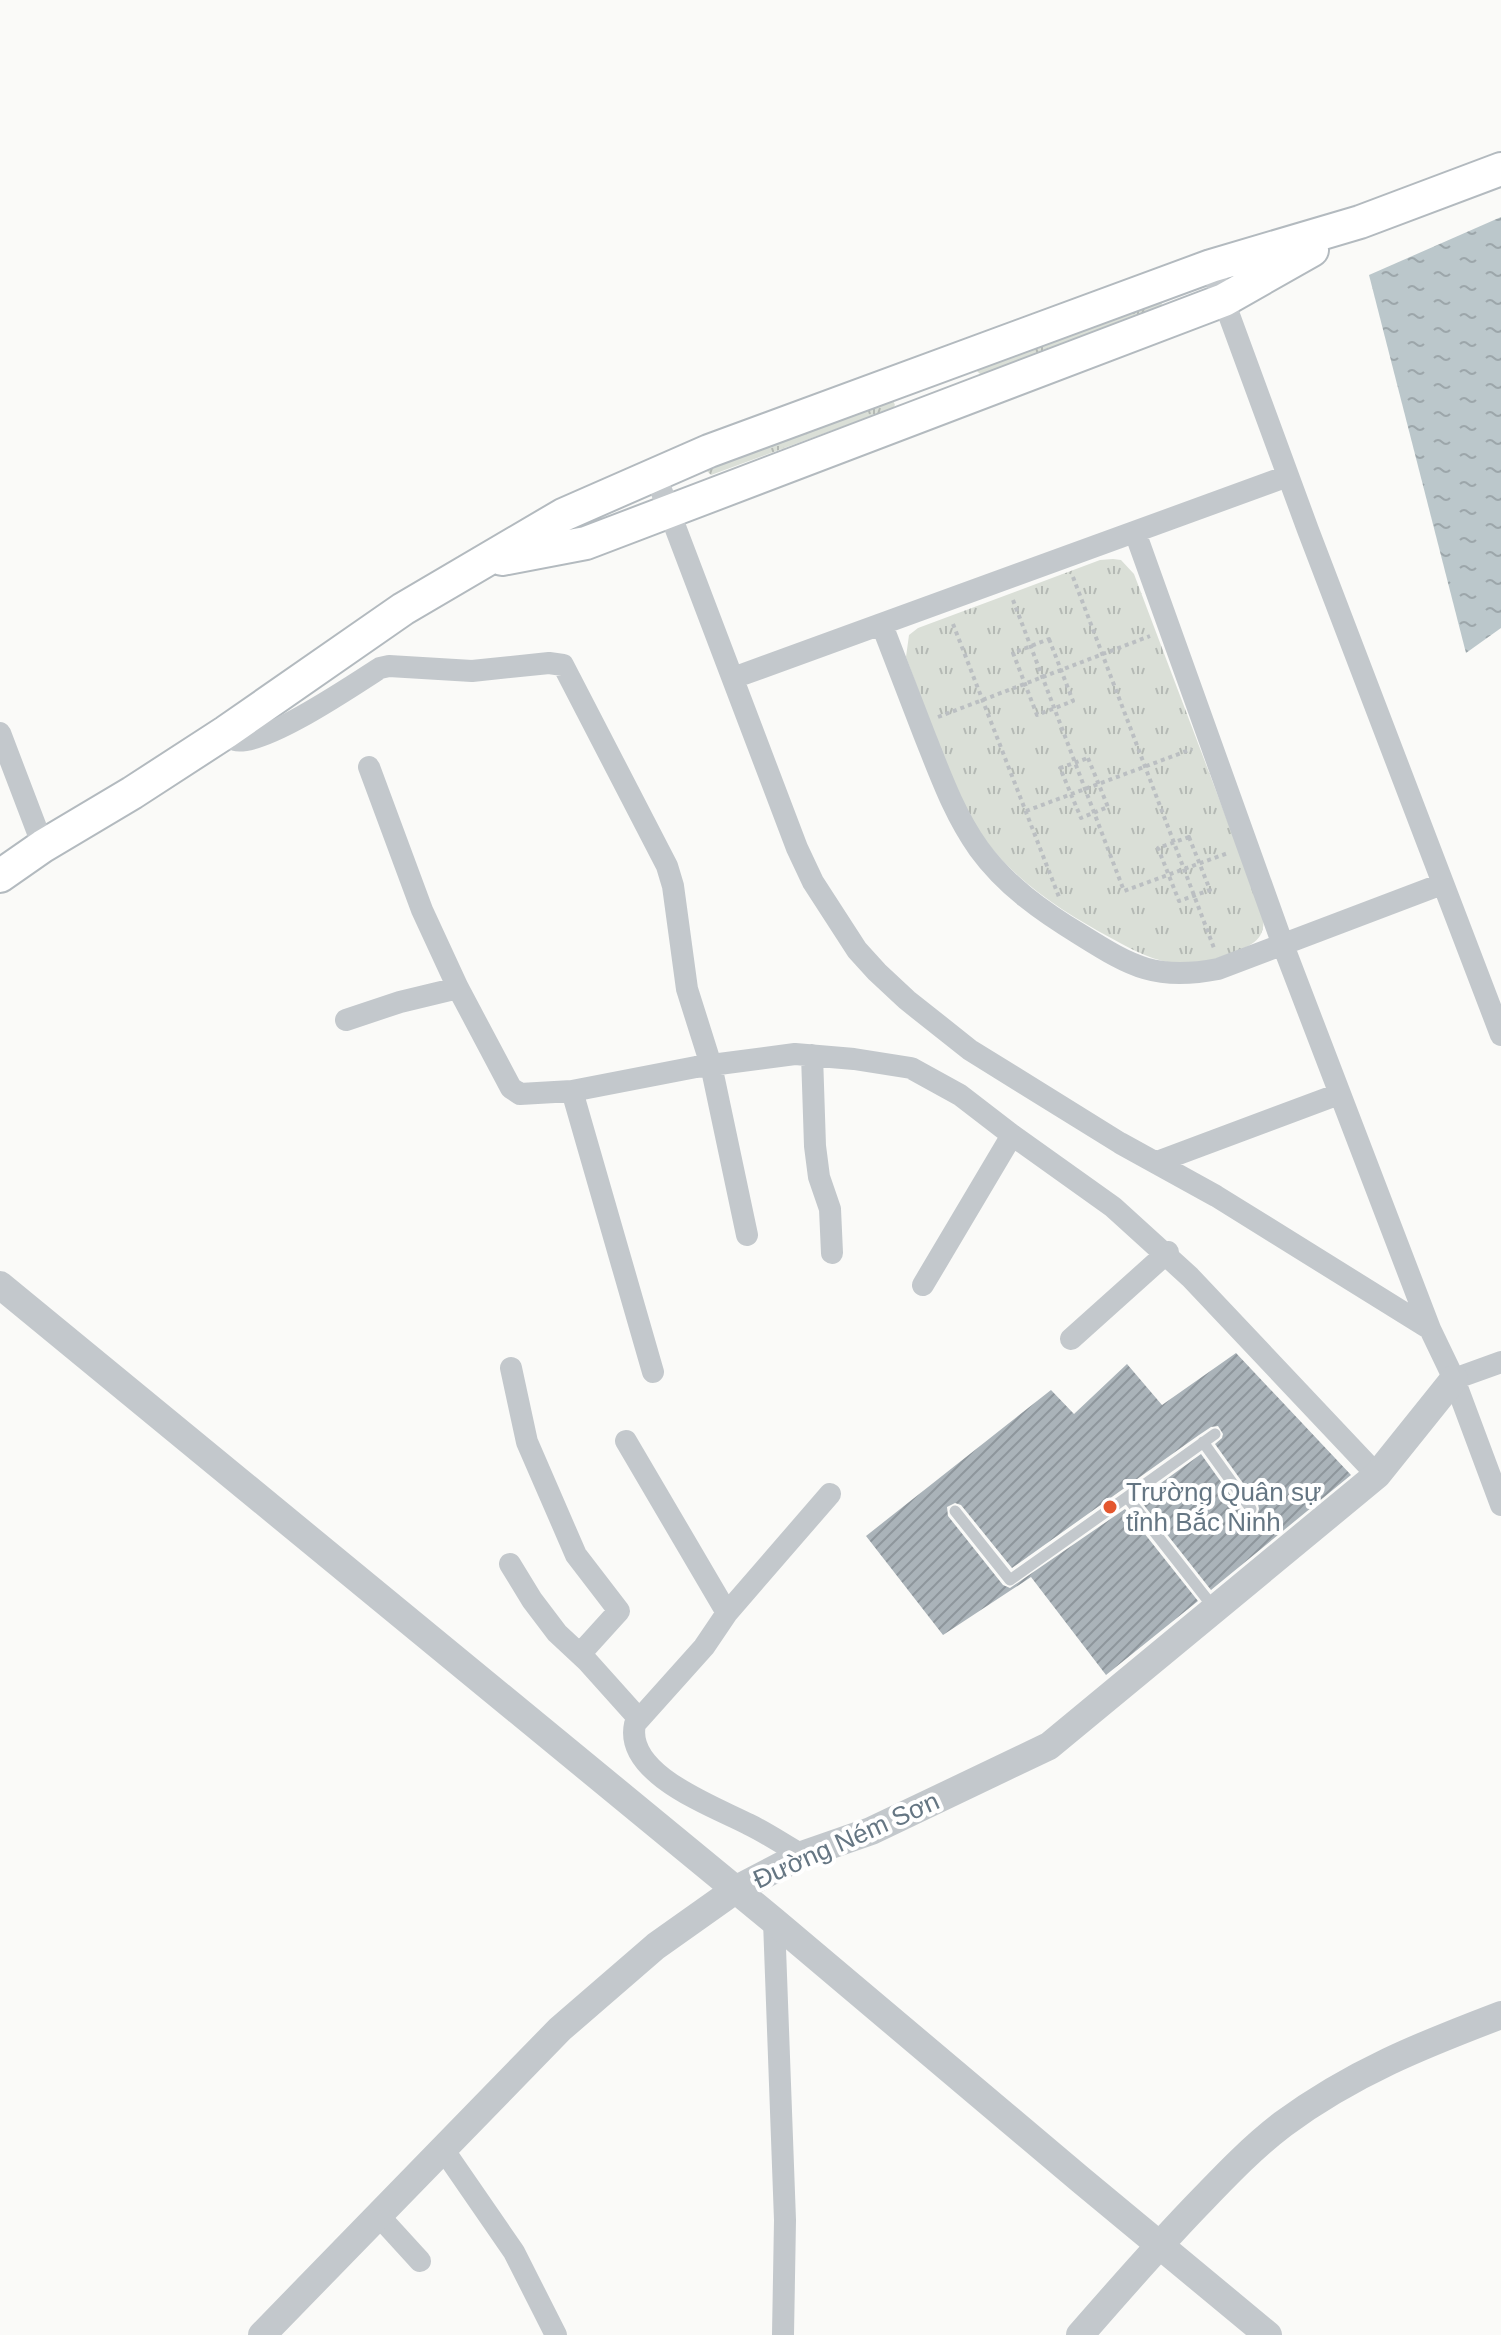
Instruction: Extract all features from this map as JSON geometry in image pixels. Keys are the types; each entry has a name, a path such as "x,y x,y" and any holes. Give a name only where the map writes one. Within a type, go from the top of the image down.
{"main road":[{"path":"0,876 226,732 375,627 563,515 709,451 1211,266 1360,222 1501,169"},
{"path":"480,563 586,543 1224,300 1360,222"},
{"path":"935,368 950,404"}],"street":[{"path":"1211,266 1501,1035"},
{"path":"655,474 786,820 813,882 857,950 907,1000 970,1050 1120,1143 1216,1196 1430,1329"},
{"path":"733,678 1288,476"},
{"path":"1135,532 1339,1094 1430,1329 1454,1379 1501,1505"},
{"path":"882,625 943,783 980,851 1035,907 1129,963 1164,974 1218,969 1442,884"},
{"path":"375,627 395,665"},
{"path":"226,732 229,738 236,741 263,736 380,668 395,665 472,671 549,663 563,665 667,866 673,886 687,989 711,1065 747,1235"},
{"path":"0,733 43,846"},
{"path":"369,767 422,910 458,988 511,1088 520,1094 572,1091 711,1065 795,1054 911,1068 960,1095 1113,1207 1190,1277 1377,1475"},
{"path":"346,1020 400,1002 458,988"},
{"path":"812,1055 815,1146 819,1177 830,1209 832,1253"},
{"path":"572,1091 653,1372"},
{"path":"1157,1162 1339,1094"},
{"path":"923,1285 1012,1135"},
{"path":"1071,1339 1168,1252"},
{"path":"0,1285 774,1921 1268,2335"},
{"path":"1454,1379 1501,1362"},
{"path":"511,1368 527,1442 576,1555 619,1611 580,1654"},
{"name":"Đường Ném Sơn","path":"262,2335 560,2029 656,1946 735,1890 802,1855 871,1831 1049,1746 1377,1475 1454,1379"},
{"path":"626,1441 727,1613"},
{"path":"802,1855 668,1783 655,1772 636,1746 633,1732 639,1719 704,1647 727,1613 830,1494"},
{"path":"510,1564 557,1633 639,1719"},
{"path":"774,1921 785,2220 783,2335"},
{"path":"1080,2335 1158,2245 1270,2134 1306,2107 1388,2060 1501,2015"},
{"path":"443,2149 514,2252 556,2335"},
{"path":"378,2215 420,2261"}],"lane":[{"path":"955,1511 1010,1580 1215,1434"},
{"path":"1203,1442 1251,1509"},
{"path":"1127,1497 1214,1609"}],"path":[{"path":"1073,577 1216,954"},
{"path":"1013,600 1124,891 1233,851"},
{"path":"953,624 1062,904"},
{"path":"936,718 1152,635"},
{"path":"1049,639 1073,701 1037,715 1013,653 1030,646 1049,639"},
{"path":"1026,811 1194,748"},
{"path":"1088,758 1108,807 1081,818 1060,768 1075,763 1088,758"},
{"path":"1189,837 1210,890 1179,901 1158,848 1174,843 1189,837"}],"green space":[{"path":"1163,300 1161,307 985,373 980,374 976,370 976,367"},
{"path":"892,398 893,408 711,475 707,471 707,469"},
{"path":"1100,560 1121,560 1134,574 1263,915 1259,938 1241,949 1210,960 1180,964 1140,953 1062,909 1016,874 990,846 964,805 906,657 909,635 918,628"}],"water":[{"path":"1501,217 1501,628 1466,653 1369,275"}],"building":[{"name":"Trường Quân sự tỉnh Bắc Ninh","path":"1236,1353 1351,1475 1211,1590 1139,1499 1201,1454 1244,1514 1251,1517 1257,1515 1258,1504 1215,1444 1223,1434 1218,1426 1199,1435 1012,1568 961,1505 955,1503 947,1507 948,1516 1003,1585 1010,1588 1125,1509 1198,1601 1106,1675 1031,1577 943,1635 866,1536 1051,1390 1074,1414 1127,1364 1162,1405"}],"place":[{"name":"Trường Quân sự tỉnh Bắc Ninh","path":"1110,1507"}]}
